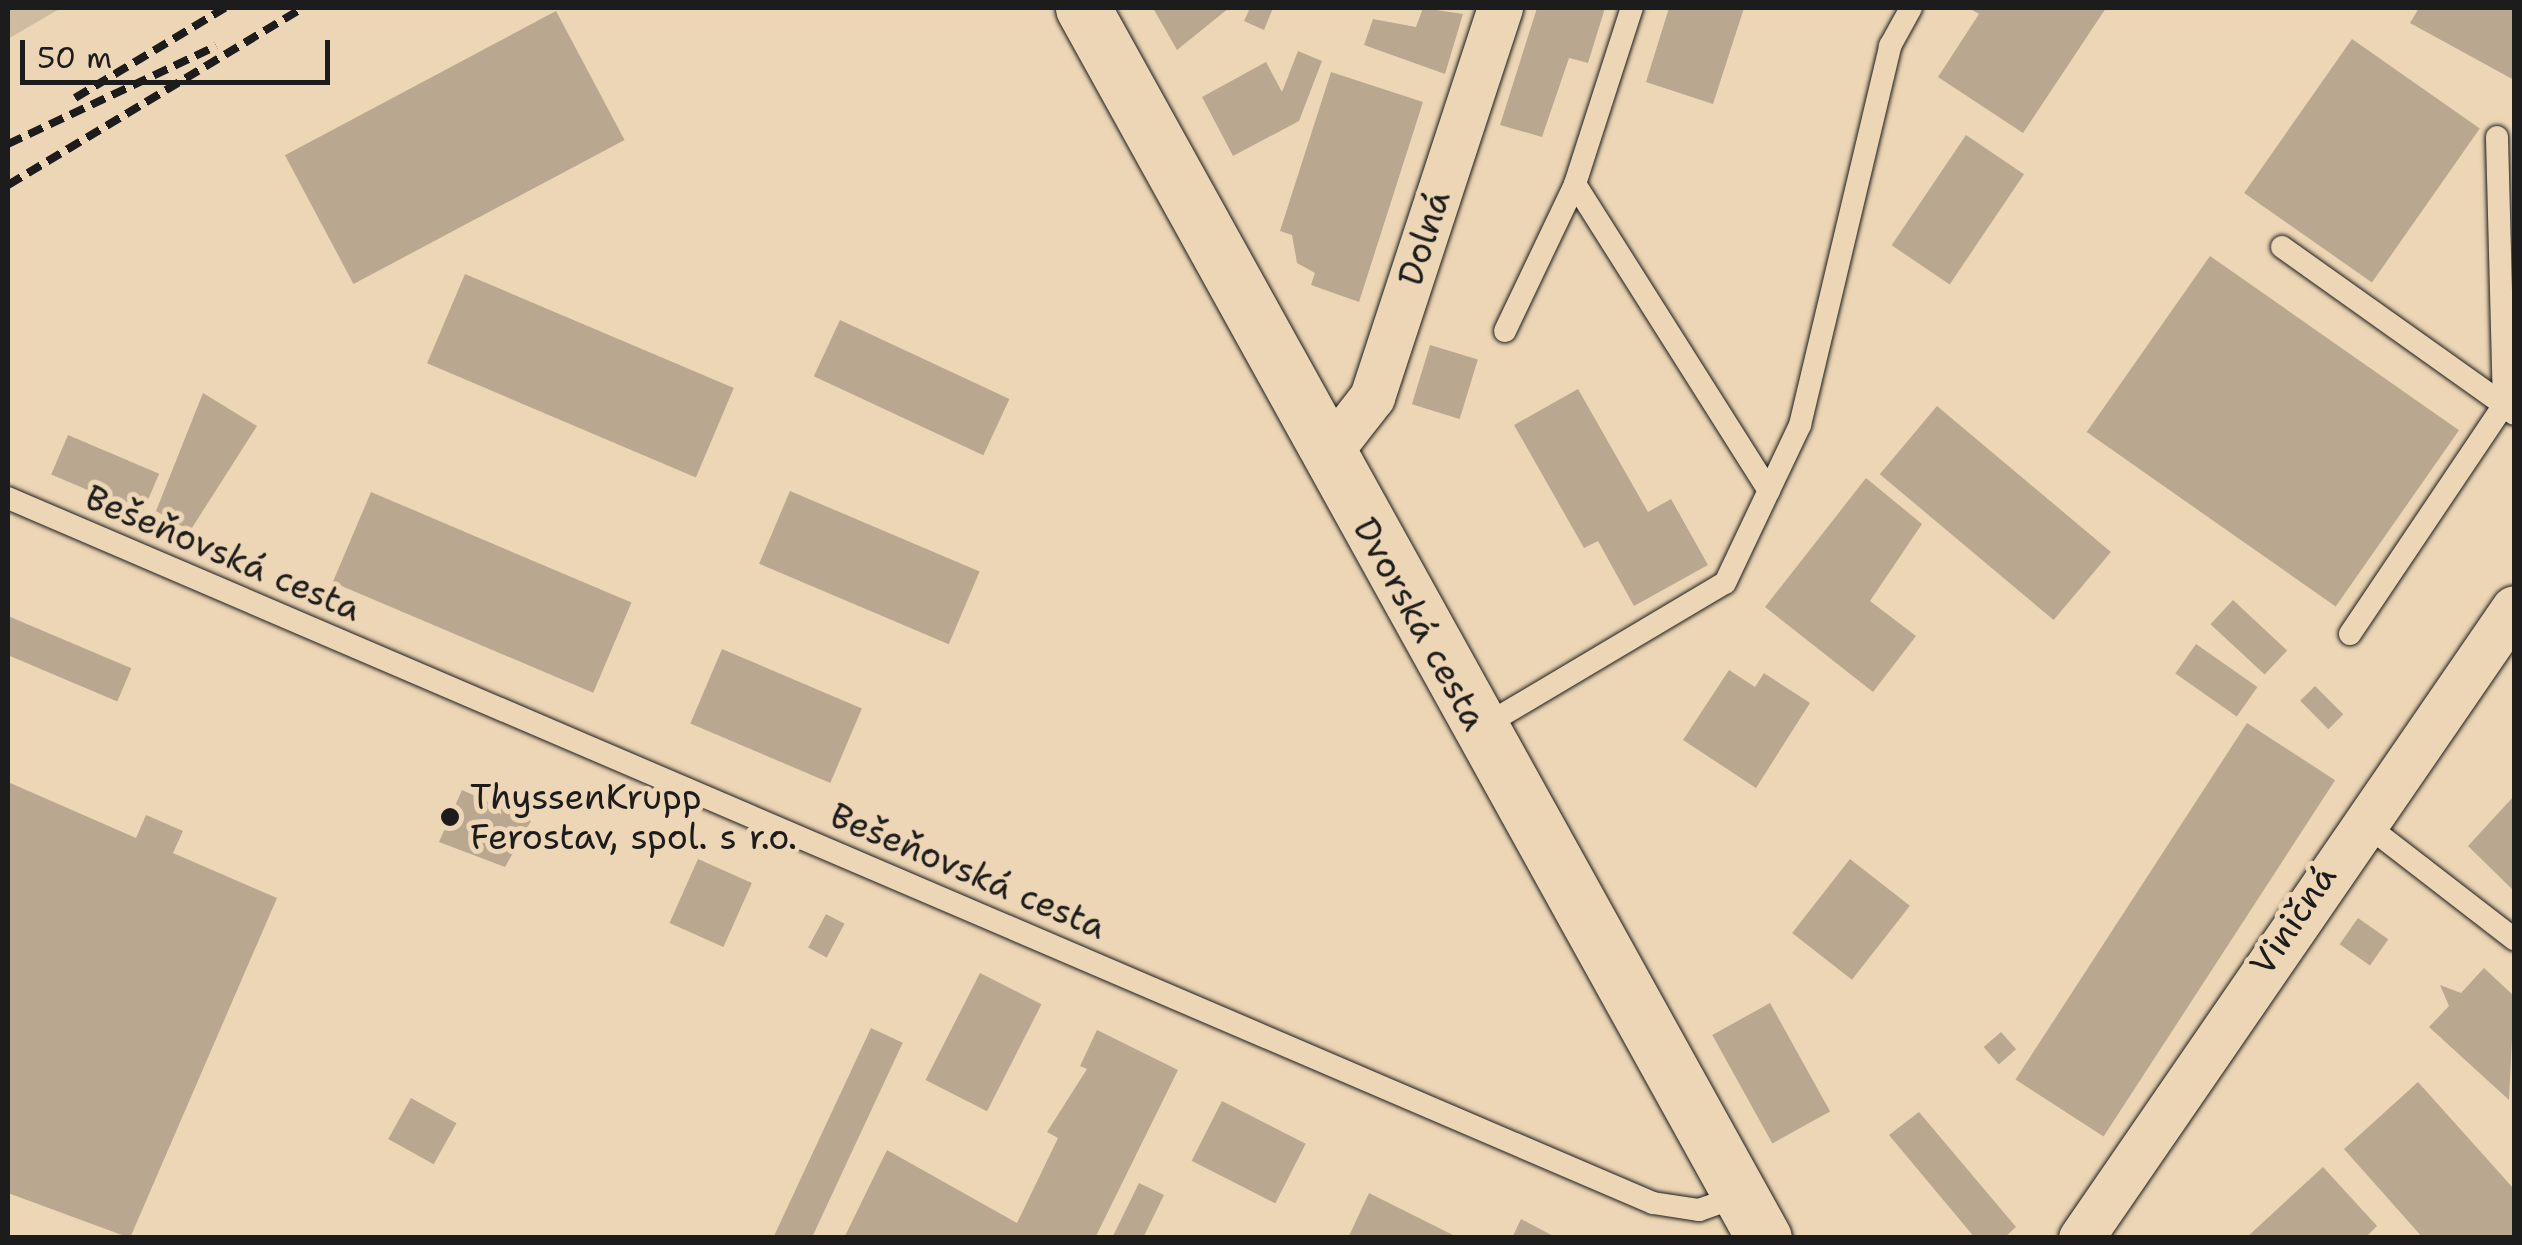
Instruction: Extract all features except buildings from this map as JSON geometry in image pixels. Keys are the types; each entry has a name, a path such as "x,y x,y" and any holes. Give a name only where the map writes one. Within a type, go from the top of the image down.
{"street":[{"name":"Dvorská cesta","path":"1083,8 1326,456 1752,1217"},
{"name":"Dolná","path":"1326,456 1372,397 1500,8"},
{"name":"Viničná","path":"2081,1238 2360,820 2514,608"}],"lane":[{"path":"1505,332 1575,184 1632,8"},
{"path":"1479,728 1725,583 1800,425 1890,46 1911,8"},
{"path":"2350,634 2509,410 2508,275 2496,137"},
{"path":"1575,184 1768,490"},
{"path":"2282,247 2509,410"},
{"name":"Bešeňovská cesta","path":"8,498 1653,1203 1752,1217"},
{"path":"2360,820 2514,939"}],"shaded area":[{"path":"8,8 61,8 8,39"}],"railway":[{"path":"75,98 225,8"},
{"path":"8,185 302,8"},
{"path":"8,144 216,46"}],"place":[{"name":"ThyssenKrupp Ferostav, spol. s r.o.","path":"450,817"}]}
